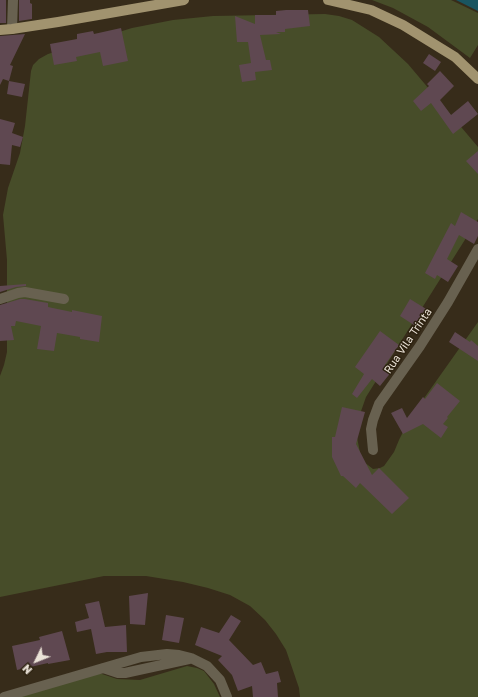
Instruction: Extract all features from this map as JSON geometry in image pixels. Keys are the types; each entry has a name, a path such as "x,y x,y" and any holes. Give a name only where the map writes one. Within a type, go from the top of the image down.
{"main road":[{"path":"0,30 184,0"},
{"path":"328,0 371,10 403,25 455,57 478,79"}],"street":[{"path":"12,29 13,0"},
{"name":"Rua Vila Trinta","path":"373,450 371,429 379,404 420,346 478,249"},
{"path":"0,299 25,292 64,299"},
{"path":"4,697 102,668 158,654 179,655 191,658 207,666 220,680 227,697"}],"green space":[{"path":"372,0 451,0 478,13 478,45 470,58 428,27 393,8"},
{"path":"325,14 352,20 379,37 408,64 478,147 478,219 366,397 359,417 357,437 361,458 364,462 373,469 384,466 394,452 410,418 478,322 478,697 300,697 299,688 286,650 265,620 250,606 230,595 183,582 146,576 104,576 0,597 0,376 7,352 7,260 3,215 8,188 20,153 33,65 39,59 48,54 132,28 173,20 213,16"},
{"path":"187,666 204,671 214,684 220,697 10,697 99,673 117,679 140,680"}],"water":[{"path":"456,0 478,0 478,11"}],"building":[{"path":"0,0 6,0 6,23 0,23"},
{"path":"19,0 30,0 30,3 32,4 32,19 19,21"},
{"path":"308,10 310,26 285,29 285,32 276,32 281,34 260,35 266,60 270,60 272,70 255,72 256,80 242,82 239,65 251,63 248,42 237,42 235,16 255,24 255,15 276,15 276,11"},
{"path":"121,28 128,61 103,66 100,52 76,57 77,61 54,65 50,44 77,39 77,34 93,31 94,34"},
{"path":"25,34 10,65 13,66 9,81 3,79 0,85 0,36"},
{"path":"429,54 441,62 435,71 423,63"},
{"path":"440,71 454,86 440,100 451,115 468,101 478,114 453,134 431,103 421,111 413,101 429,86 427,84"},
{"path":"9,81 25,84 22,97 7,94"},
{"path":"0,119 15,123 12,133 23,137 20,147 12,145 10,165 0,164"},
{"path":"478,151 478,174 466,161"},
{"path":"461,212 478,222 478,236 474,244 459,235 447,259 458,266 448,282 437,275 435,279 425,273 451,223 455,226"},
{"path":"26,284 26,286 16,287 0,292 0,286"},
{"path":"20,299 48,303 48,307 72,312 72,310 102,316 99,342 57,333 54,351 37,349 41,326 16,321 15,326 11,326 14,340 0,341 0,305"},
{"path":"410,299 431,312 420,329 400,316"},
{"path":"380,331 399,345 385,365 392,371 380,386 372,379 357,398 352,394 364,374 355,367"},
{"path":"455,332 470,342 471,340 478,346 478,361 449,342"},
{"path":"437,383 460,401 443,424 448,427 441,438 423,424 403,434 391,413 402,408 407,418 423,397 425,399"},
{"path":"342,407 365,412 356,444 372,475 379,468 409,498 392,514 360,483 356,488 343,476 341,476 332,457 332,437 335,437"},
{"path":"148,593 145,625 130,624 129,596"},
{"path":"99,601 105,627 126,625 127,652 107,652 96,654 91,629 77,632 75,622 89,618 85,604"},
{"path":"166,615 184,618 179,643 162,640"},
{"path":"231,615 241,621 229,640 253,665 261,662 266,674 278,671 281,682 277,683 278,697 253,697 252,686 238,691 232,675 218,660 222,656 195,645 201,627 219,633"},
{"path":"62,631 70,660 17,670 12,646 40,640 39,637"}]}
